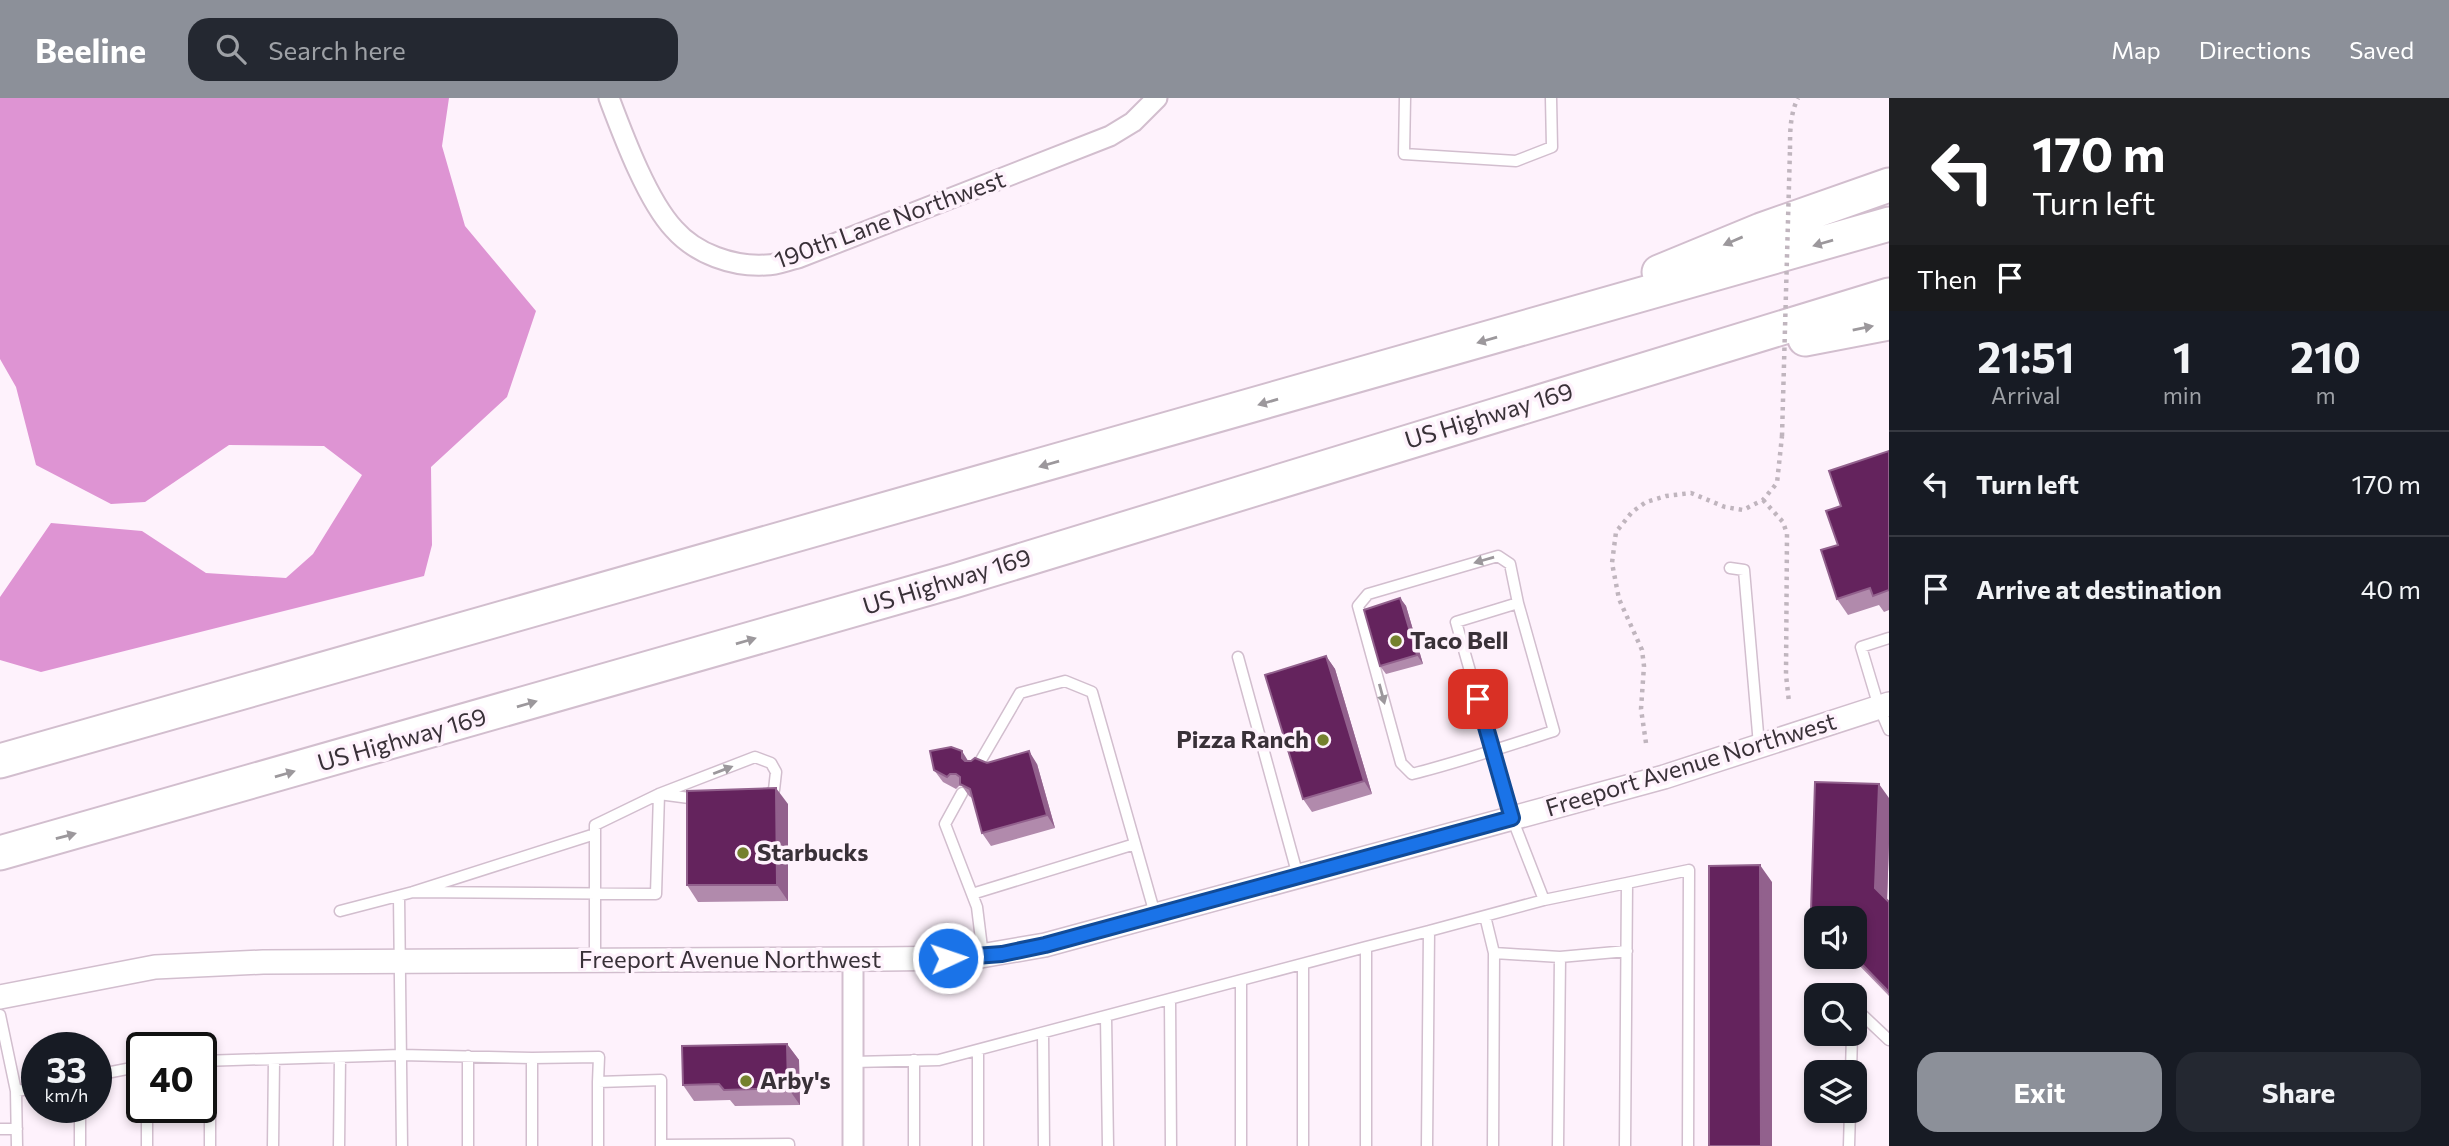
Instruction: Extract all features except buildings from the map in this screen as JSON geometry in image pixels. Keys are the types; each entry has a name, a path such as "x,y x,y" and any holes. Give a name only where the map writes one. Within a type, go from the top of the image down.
{"highway":[{"path":"1521,330 1761,230 1889,185"},
{"path":"0,761 1889,224"},
{"name":"US Highway 169","path":"0,853 954,581 1889,295"},
{"path":"1628,374 1889,323"}],"street":[{"name":"190th Lane Northwest","path":"610,98 633,156 659,208 674,229 693,245 715,257 741,264 769,266 798,258 1111,136 1133,122 1157,98"},
{"name":"Freeport Avenue Northwest","path":"0,997 155,967 263,962 984,956 1045,945 1664,777 1884,705"},
{"path":"853,959 853,1146"}],"lane":[{"path":"1405,98 1404,154 1516,161 1552,147 1551,98"},
{"path":"1498,556 1510,564 1518,603 1554,731 1412,774 1401,763 1358,606 1368,594 1498,556"},
{"path":"1730,568 1744,570 1759,746"},
{"path":"1518,603 1456,622 1512,818 1544,900"},
{"path":"1889,638 1861,647 1884,705 1889,730"},
{"path":"1238,657 1298,876"},
{"path":"977,767 1020,693 1065,681 1092,691 1155,915"},
{"path":"594,961 595,825 660,794 755,757 771,763 776,772 774,790 765,797 753,798"},
{"path":"962,793 945,824 978,907 984,956"},
{"path":"660,794 691,800 704,799"},
{"path":"413,892 656,894 660,794"},
{"path":"341,911 413,892 595,834"},
{"path":"972,894 1135,844"},
{"path":"853,1062 939,1059 1544,900 1689,870 1688,1146"},
{"path":"1625,1146 1627,883"},
{"path":"399,896 402,1146"},
{"path":"1485,916 1494,953 1493,1146"},
{"path":"1427,1146 1429,931"},
{"path":"1366,947 1366,1146"},
{"path":"1494,953 1560,957 1627,951"},
{"path":"1558,1146 1560,957"},
{"path":"1303,964 1303,1146"},
{"path":"1241,981 1241,1146"},
{"path":"1170,1000 1171,1146"},
{"path":"0,1015 16,1091 17,1146"},
{"path":"1106,1017 1108,1146"},
{"path":"1867,1019 1889,1040"},
{"path":"1043,1033 1044,1146"},
{"path":"978,1049 978,1146"},
{"path":"217,1061 401,1055 598,1057 598,1146"},
{"path":"468,1056 468,1146"},
{"path":"340,1057 340,1146"},
{"path":"532,1058 532,1146"},
{"path":"274,1059 274,1146"},
{"path":"914,1060 914,1146"},
{"path":"598,1082 661,1080 661,1146 789,1146"},
{"path":"16,1091 21,1090"},
{"path":"80,1123 80,1146"},
{"path":"147,1123 147,1146"},
{"path":"209,1123 210,1146"},
{"path":"1849,1146 1850,1123"},
{"path":"0,1129 17,1129"}],"path":[{"path":"1646,743 1641,709 1644,666 1642,650 1619,599 1612,564 1616,532 1646,502 1690,493 1725,507 1743,510 1763,500 1777,482 1782,436 1790,128 1798,98"},
{"path":"1763,500 1783,522 1787,534 1786,675 1789,702"}],"shaded area":[{"path":"0,98 449,98 442,146 465,226 536,311 507,397 431,467 432,545 424,576 41,672 0,660 0,597 51,523 142,531 206,573 286,578 313,554 362,475 324,446 229,445 145,502 111,504 36,465 16,387 0,359"}],"place":[{"name":"Taco Bell","path":"1396,641"},
{"name":"Pizza Ranch","path":"1323,740"},
{"name":"Starbucks","path":"743,853"},
{"name":"Arby's","path":"746,1081"}],"route":[{"path":"948,958 1002,954 1045,945 1512,818 1478,699"}]}
